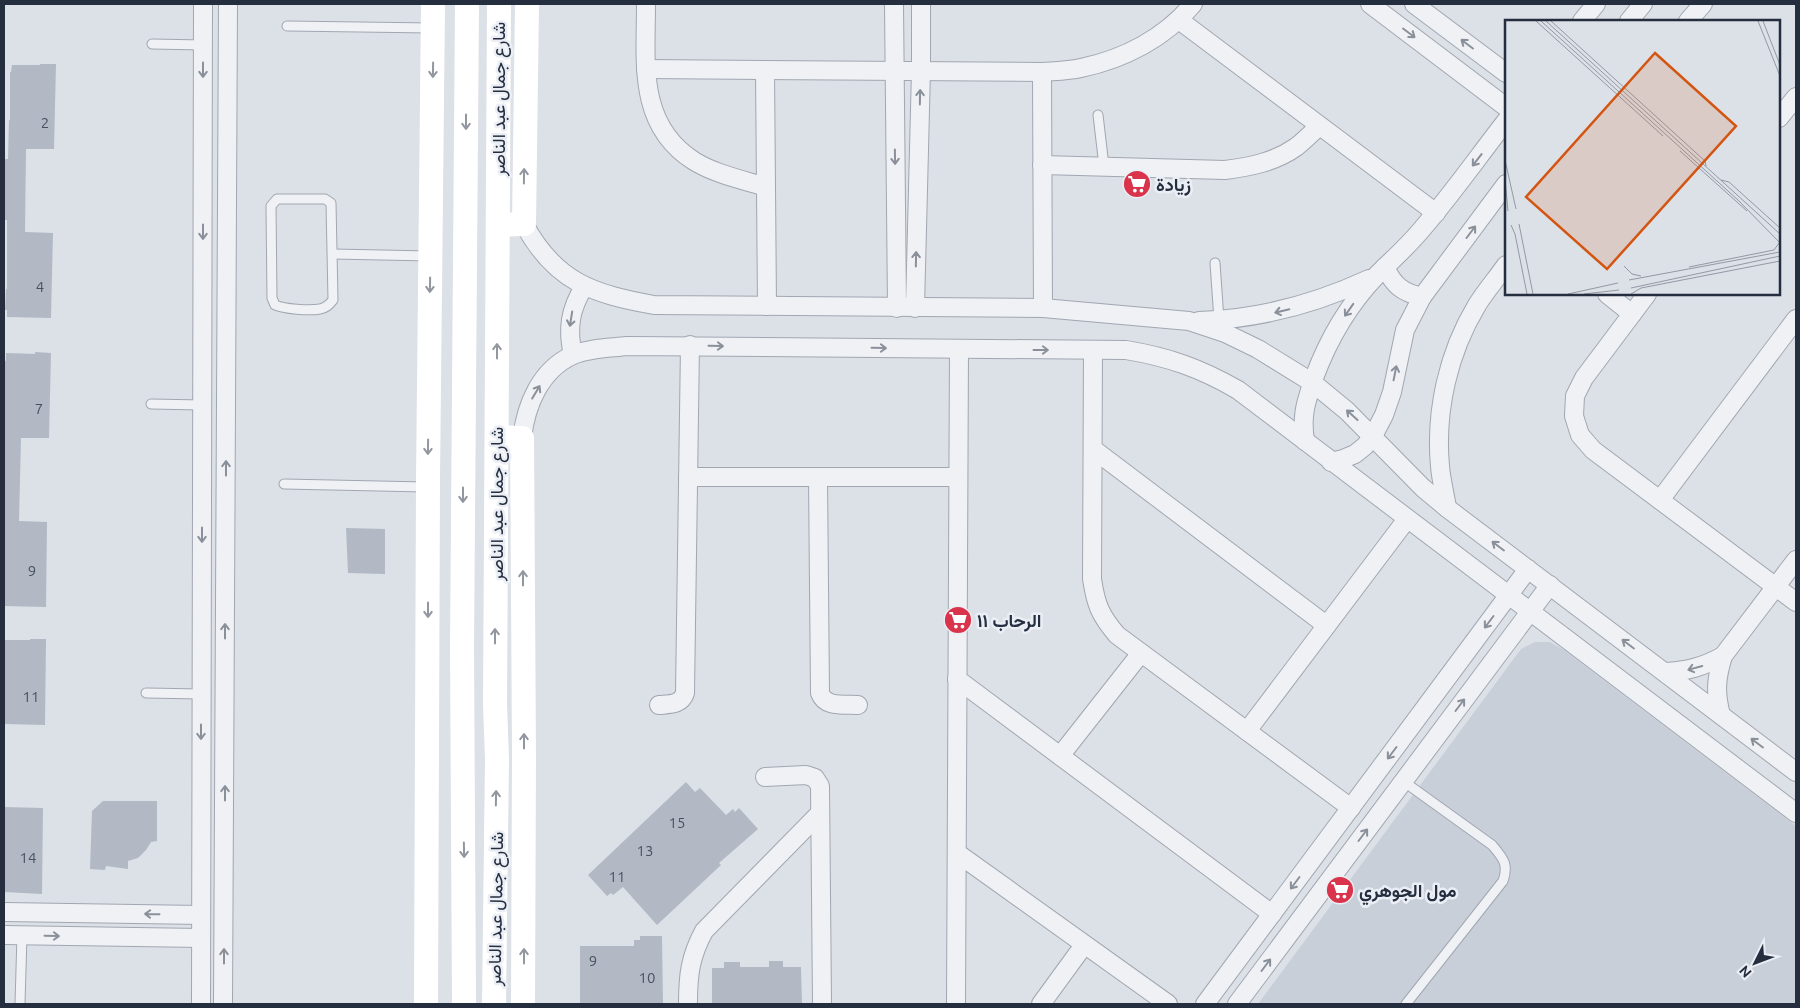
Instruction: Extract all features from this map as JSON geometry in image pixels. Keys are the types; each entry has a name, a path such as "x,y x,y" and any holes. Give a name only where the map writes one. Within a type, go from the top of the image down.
{"main road":[{"path":"426,1004 428,487 433,4"},
{"name":"شارع جمال عبد الناصر","path":"464,1004 465,920 462,704 467,4"},
{"name":"شارع جمال عبد الناصر","path":"494,1004 497,759 495,704 499,4"},
{"path":"498,225 524,224 527,4"},
{"path":"497,437 522,438 523,1004"},
{"path":"462,704 495,704"},
{"path":"463,759 497,759"},
{"path":"426,919 465,920"}],"street":[{"path":"200,1004 203,4"},
{"path":"223,1004 228,4"},
{"path":"646,4 647,86 655,115 671,141 694,161 722,173 766,187"},
{"path":"894,4 897,308"},
{"path":"915,308 921,4"},
{"path":"646,69 1042,72 1080,68 1115,58 1149,42 1179,20 1193,4"},
{"path":"1370,4 1505,106"},
{"path":"1583,20 1596,4"},
{"path":"1630,20 1642,4"},
{"path":"1689,20 1703,4"},
{"path":"1418,5 1505,72"},
{"path":"1179,20 1436,213"},
{"path":"765,70 767,306"},
{"path":"1042,72 1043,308"},
{"path":"1780,117 1796,97"},
{"path":"1305,441 1303,411 1321,359 1341,322 1360,294 1436,213 1505,122"},
{"path":"203,125 227,126"},
{"path":"1042,165 1225,170 1250,167 1274,159 1295,147 1320,126"},
{"path":"1331,462 1355,454 1373,436 1392,392 1405,330 1422,297 1505,185"},
{"path":"524,224 534,244 548,261 584,287 623,299 654,305 1043,308 1189,321 1219,320 1252,317 1284,311 1331,296 1381,271"},
{"path":"1448,508 1440,466 1440,424 1446,383 1458,343 1477,305 1505,266"},
{"path":"1381,271 1399,288 1410,294 1422,297"},
{"path":"573,355 569,326 576,299 584,287"},
{"path":"1608,295 1632,314"},
{"path":"1646,295 1584,378 1575,396 1574,416 1580,435 1593,450 1796,602"},
{"path":"1660,500 1796,319"},
{"path":"1189,321 1225,333 1258,349 1313,383 1347,411 1424,488 1448,508 1796,772"},
{"path":"659,705 677,703 684,698 685,693 690,345"},
{"path":"522,438 531,398 556,366 573,355 600,349 627,346 690,345 1126,350 1184,363 1212,375 1238,390 1796,813"},
{"path":"956,1004 959,349"},
{"path":"1093,350 1092,580 1095,600 1104,619 1117,635 1351,808"},
{"path":"1093,449 1326,626"},
{"path":"688,477 958,477"},
{"path":"818,477 820,693 823,700 830,703 858,705"},
{"path":"1247,731 1407,519"},
{"path":"1721,715 1716,695 1717,675 1723,656 1796,560"},
{"path":"1205,1004 1528,569"},
{"path":"1236,1004 1550,585"},
{"path":"1060,756 1141,653"},
{"path":"1665,672 1698,668 1723,656"},
{"path":"957,679 1272,914"},
{"path":"765,777 806,775 815,778 820,786 822,1004"},
{"path":"688,1004 689,966 695,948 704,932 820,813"},
{"path":"201,834 224,833"},
{"path":"956,853 1168,1004"},
{"path":"4,912 201,915"},
{"path":"4,935 201,938"},
{"path":"1041,1004 1084,945"}],"lane":[{"path":"287,26 433,28"},
{"path":"152,44 203,45"},
{"path":"1098,115 1104,166"},
{"path":"277,199 325,199 330,203 332,254 332,300 329,306 320,309 281,308 275,305 272,298 271,271 271,206 273,202 277,199"},
{"path":"332,254 430,256"},
{"path":"1215,263 1219,320"},
{"path":"151,404 202,405"},
{"path":"284,484 428,487"},
{"path":"146,693 201,694"},
{"path":"1403,781 1492,845 1503,858 1506,870 1503,881 1406,1004"},
{"path":"20,1004 22,935"}],"shaded area":[{"path":"1535,642 1550,642 1564,650 1796,826 1796,1004 1258,1004 1521,649"}],"building":[{"path":"56,64 54,149 26,149 25,232 53,233 51,318 7,317 7,310 5,310 7,289 7,220 4,220 4,163 5,159 8,159 10,72 12,65"},
{"path":"35,352 51,353 49,438 21,438 19,521 47,522 46,607 4,606 5,361 6,353 35,354"},
{"path":"346,528 385,529 385,574 348,573"},
{"path":"46,639 45,725 4,724 4,640"},
{"path":"686,782 695,792 700,788 726,815 733,809 735,812 739,808 758,829 719,863 721,865 657,925 623,887 613,895 611,893 607,896 588,875"},
{"path":"103,801 157,801 157,841 151,842 138,858 128,861 128,869 106,866 105,870 90,869 92,811"},
{"path":"4,807 43,808 42,894 4,892"},
{"path":"640,936 662,936 663,1004 580,1004 580,946 634,946 634,940 640,940"},
{"path":"769,961 783,961 783,967 801,967 802,1004 712,1004 712,968 724,968 724,962 740,962 740,967 769,967"}],"place":[{"name":"زيادة","path":"1137,184"},
{"name":"الرحاب ١١","path":"958,620"},
{"name":"مول الجوهري","path":"1340,890"}]}
